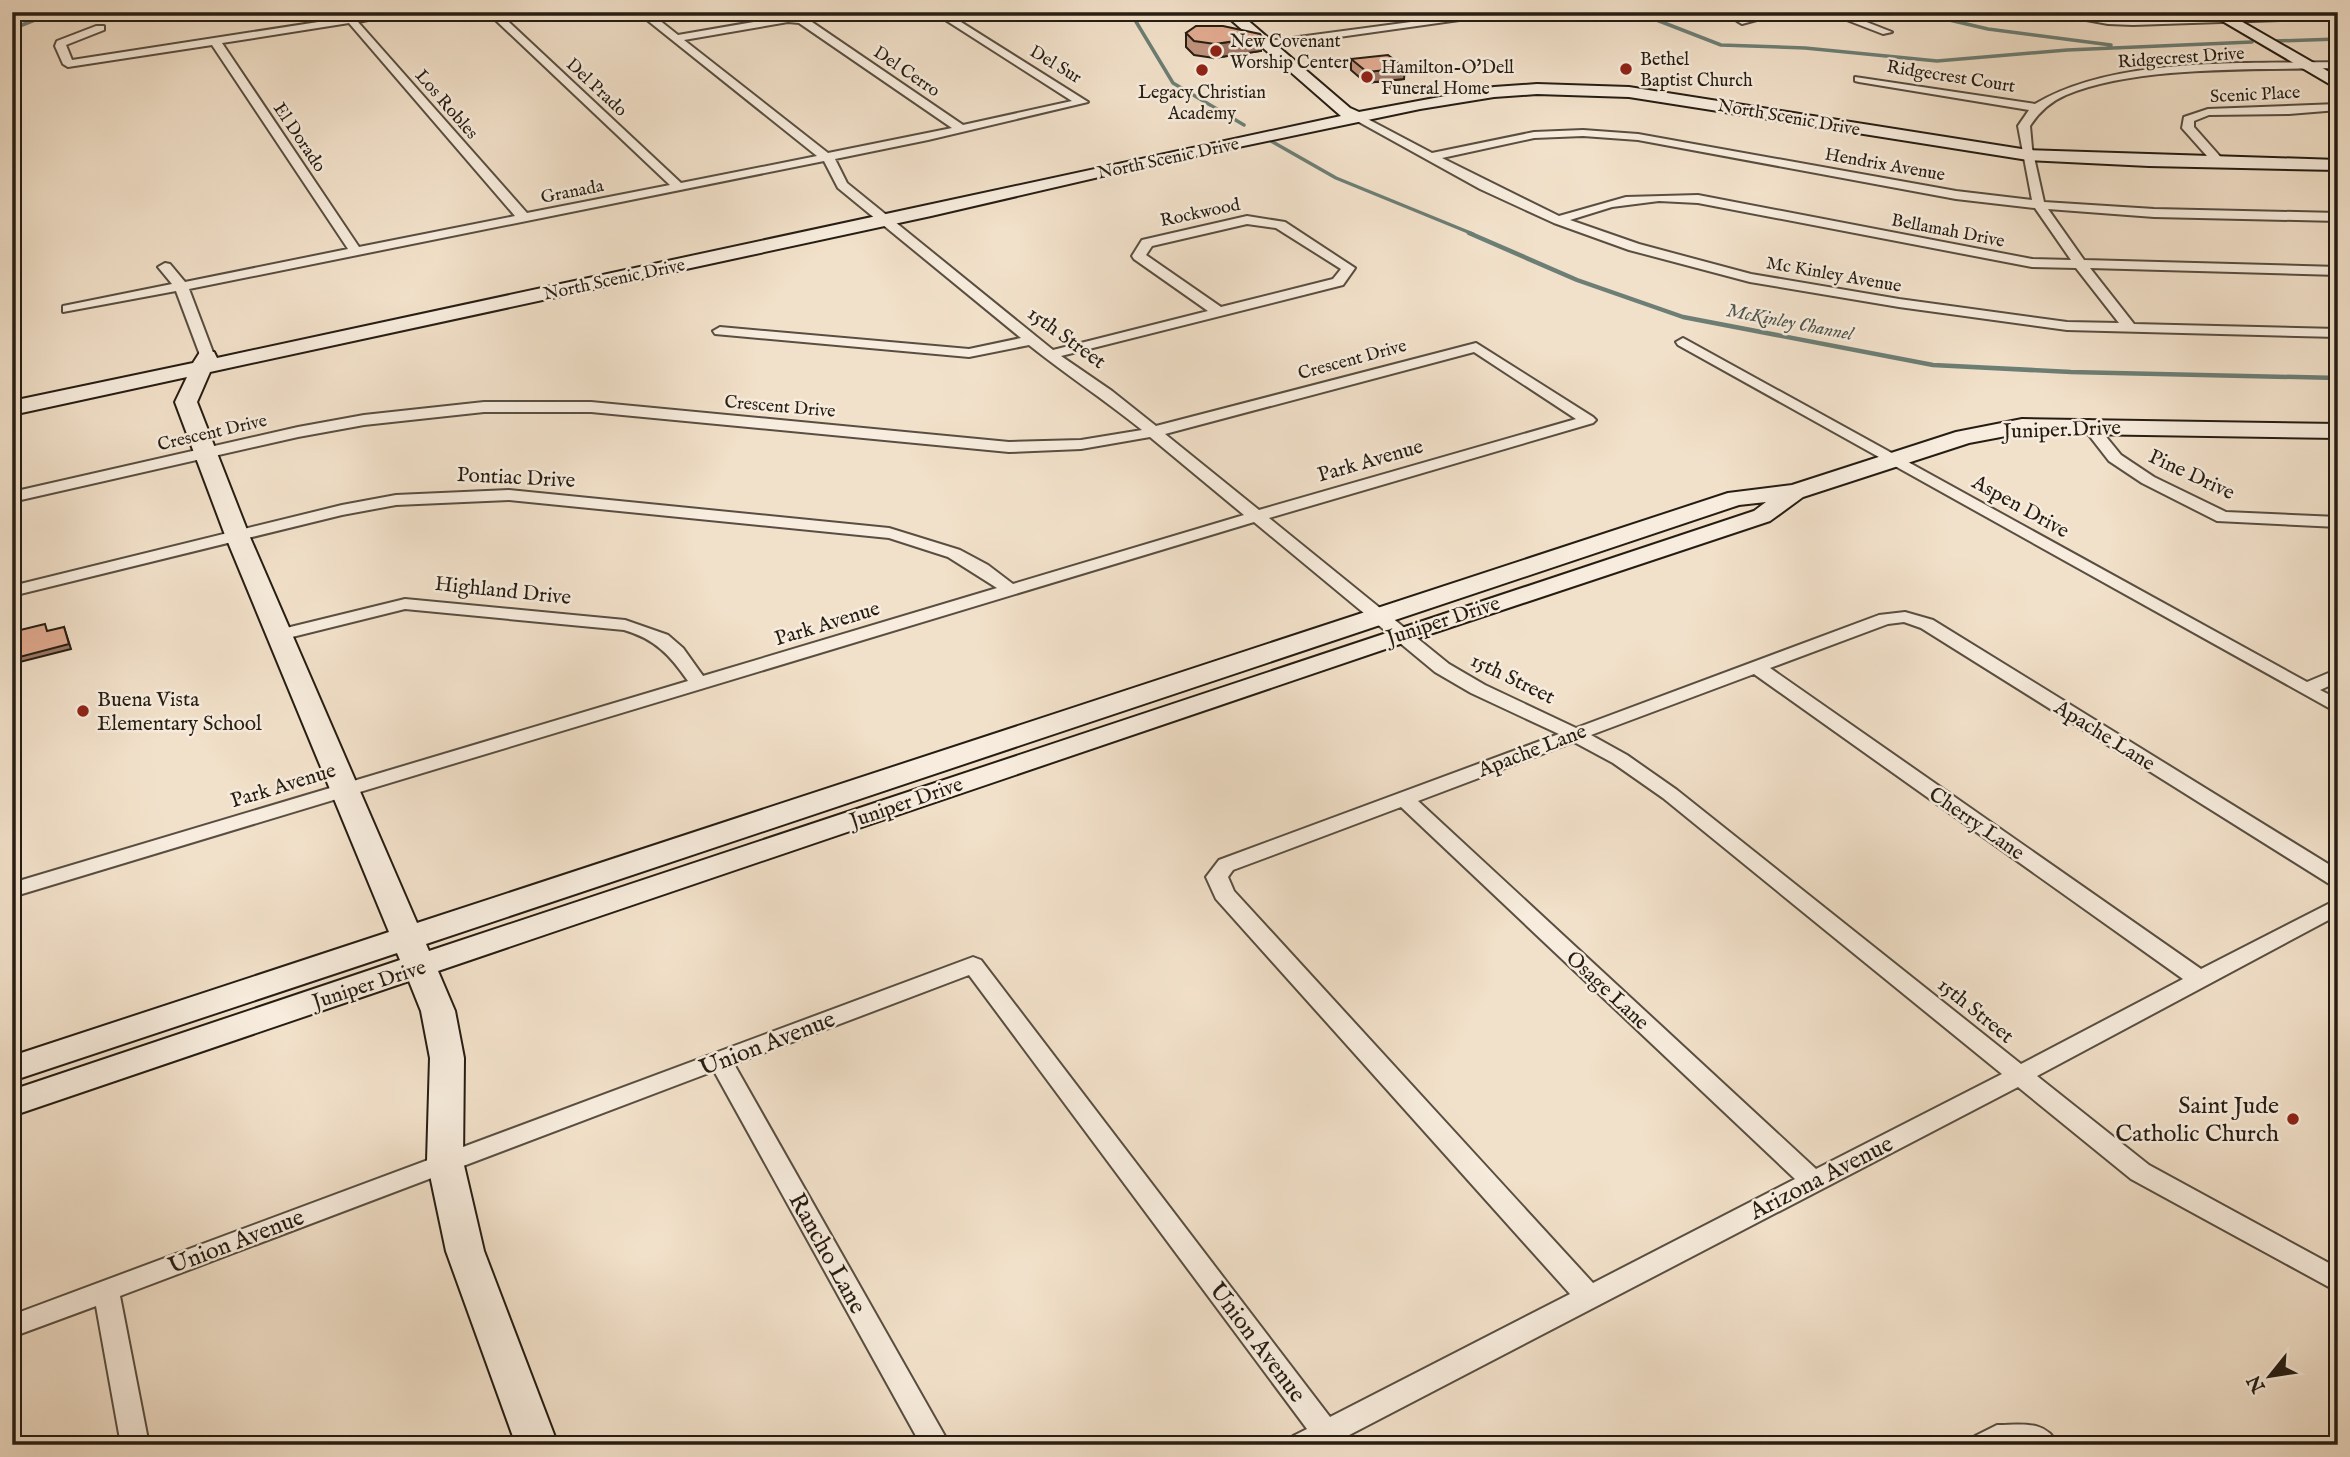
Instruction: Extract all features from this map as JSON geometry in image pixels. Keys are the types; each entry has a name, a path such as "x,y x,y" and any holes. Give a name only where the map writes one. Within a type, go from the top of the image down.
{"street":[{"path":"100,28 61,43 60,47 68,64 215,41 347,16 403,12"},
{"name":"Del Prado","path":"492,12 679,187"},
{"name":"15th Street","path":"642,12 827,158 834,165 842,185 880,217 1049,355 1107,394 1442,668 1478,689 1620,759 1670,794 2140,1172 2338,1281"},
{"name":"Del Sur","path":"938,12 1083,102"},
{"path":"1229,12 1350,114"},
{"path":"1422,12 1441,22"},
{"path":"1268,44 1511,12"},
{"path":"1742,21 1781,12"},
{"path":"1830,12 1886,32"},
{"path":"2048,12 2108,21 2219,15 2338,15"},
{"path":"2219,15 2338,84"},
{"name":"Los Robles","path":"347,16 524,218"},
{"name":"Del Cerro","path":"674,39 788,19 802,20 961,129"},
{"name":"El Dorado","path":"215,41 356,252"},
{"name":"Ridgecrest Drive","path":"2038,108 2062,94 2107,80 2168,72 2338,65"},
{"name":"Ridgecrest Court","path":"1859,79 2038,108"},
{"name":"North Scenic Drive","path":"12,408 205,362 1133,160 1350,114 1454,97 1537,89 1629,92 1743,106 2027,152 2338,164"},
{"name":"Granada","path":"68,309 827,158 1083,102"},
{"name":"Scenic Place","path":"2216,159 2188,128 2188,119 2208,113 2338,107"},
{"path":"2038,108 2024,126 2039,205 2082,267 2131,329"},
{"name":"Mc Kinley Avenue","path":"1350,114 1431,158 1559,220 1634,247 1750,278 2067,326 2338,334"},
{"name":"Hendrix Avenue","path":"1431,158 1534,135 1583,133 1638,137 1956,195 2039,205 2154,213 2338,217"},
{"name":"North Scenic Drive","path":"2216,159 2338,157"},
{"name":"Bellamah Drive","path":"1559,220 1612,201 1653,196 1698,199 2032,263 2082,267 2338,271"},
{"name":"Rockwood","path":"1049,355 1338,282 1348,268 1280,225 1247,220 1147,243 1139,256 1219,312"},
{"path":"165,267 181,286 205,362 186,402 237,535 438,1011 447,1058 445,1161 465,1251 537,1445"},
{"path":"720,331 969,353 1032,340"},
{"name":"Aspen Drive","path":"1683,342 2338,707"},
{"name":"Crescent Drive","path":"12,497 364,420 484,407 591,407 1009,447 1072,446 1115,441 1153,432 1476,347 1530,382"},
{"name":"North Scenic Drive","path":"12,397 205,362"},
{"name":"Park Avenue","path":"12,890 1012,592 1257,516 1588,420 1530,382"},
{"name":"Pine Drive","path":"2089,425 2115,458 2148,480 2223,517 2338,522"},
{"name":"Juniper Drive","path":"12,1069 942,760 1762,516 1795,492 1964,437 2022,426 2338,431"},
{"name":"Pontiac Drive","path":"12,591 342,510 396,500 509,495 889,533 968,558 1012,592"},
{"name":"Highland Drive","path":"280,635 405,604 625,625 649,631 670,642 699,684"},
{"name":"Apache Lane","path":"1590,1297 1224,894 1217,877 1226,864 1885,619 1905,617 1927,624 2338,880"},
{"name":"Juniper Drive","path":"12,1103 961,784 1389,626"},
{"name":"Cherry Lane","path":"1756,667 2199,979"},
{"path":"2305,689 2338,675"},
{"path":"942,760 961,784"},
{"name":"Osage Lane","path":"1403,798 1813,1181"},
{"name":"Arizona Avenue","path":"1303,1445 2020,1075 2338,906"},
{"name":"Union Avenue","path":"12,1326 445,1161 973,965 1326,1433"},
{"name":"Rancho Lane","path":"720,1061 936,1445"},
{"path":"106,1290 135,1445"},
{"path":"1985,1445 1997,1437 2036,1437 2044,1445"}],"building":[{"path":"1196,26 1223,26 1260,34 1262,37 1215,44 1194,41 1186,33"},
{"path":"1388,55 1405,68 1367,72 1351,59"},
{"name":"Buena Vista Elementary School","path":"45,624 47,631 64,627 69,644 12,659 12,632"}],"waterway":[{"path":"12,29 55,12"},
{"name":"McKinley Channel","path":"1106,12 1135,20 1173,83 1244,125"},
{"path":"1636,12 1721,45 1805,48 1937,61 2067,50 2252,42"},
{"path":"1915,12 1988,29 2111,45"},
{"path":"2275,41 2338,39"},
{"name":"McKinley Channel","path":"1271,141 1336,178 1473,234"},
{"name":"McKinley Channel","path":"1469,233 1577,280 1683,317 1933,365 2071,372 2338,378"}],"place":[{"name":"New Covenant Worship Center","path":"1216,51"},
{"name":"Bethel Baptist Church","path":"1626,69"},
{"name":"Legacy Christian Academy","path":"1202,70"},
{"name":"Hamilton-O'Dell Funeral Home","path":"1367,77"},
{"name":"Buena Vista Elementary School","path":"83,711"},
{"name":"Saint Jude Catholic Church","path":"2293,1119"}]}
